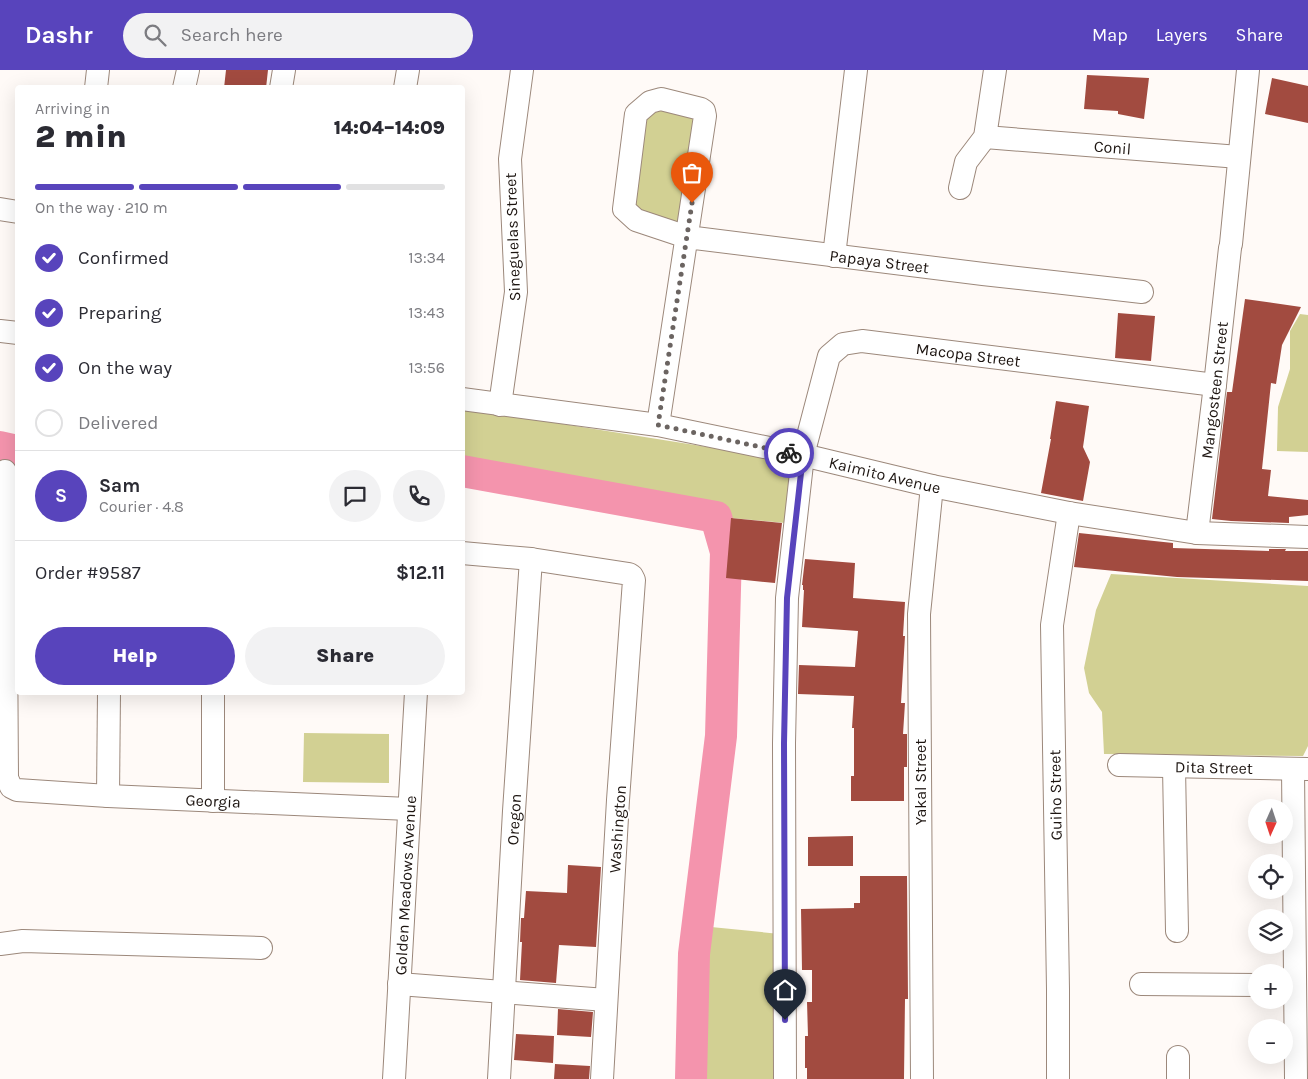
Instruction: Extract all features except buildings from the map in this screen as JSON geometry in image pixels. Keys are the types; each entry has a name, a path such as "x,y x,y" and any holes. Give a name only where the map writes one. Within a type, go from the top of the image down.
{"street":[{"path":"96,85 98,70"},
{"path":"185,85 188,70"},
{"path":"282,85 284,70"},
{"path":"406,85 408,70"},
{"name":"Sineguelas Street","path":"500,405 516,292 510,159 522,70"},
{"path":"834,256 856,70"},
{"path":"960,188 966,162 985,137 995,70"},
{"name":"Mangosteen Street","path":"1197,533 1215,385 1248,70"},
{"name":"Papaya Street","path":"686,238 705,116 701,109 661,99 650,102 636,114 624,209 636,220 686,238 1142,292"},
{"name":"Conil","path":"985,137 1240,157"},
{"path":"0,209 15,212"},
{"path":"658,425 686,238"},
{"path":"0,331 15,333"},
{"name":"Macopa Street","path":"785,1079 784,743 787,598 803,455 829,356 843,344 862,341 1215,385"},
{"name":"Kaimito Avenue","path":"465,400 658,425 803,455 932,486 1069,513 1197,533 1308,537"},
{"path":"5,472 12,529"},
{"name":"Yakal Street","path":"922,1079 919,614 932,486"},
{"name":"Guiho Street","path":"1058,1079 1052,625 1069,513"},
{"name":"Georgia","path":"12,529 7,778 11,786 18,790 108,796 410,809"},
{"path":"465,553 531,559"},
{"name":"Washington","path":"531,559 629,574 634,580 619,790 602,1079"},
{"name":"Oregon","path":"499,1079 531,559"},
{"path":"108,796 109,695"},
{"path":"213,695 213,801"},
{"name":"Golden Meadows Avenue","path":"394,1079 416,695"},
{"name":"Dita Street","path":"1119,765 1300,769"},
{"path":"1174,767 1177,931"},
{"path":"1291,964 1300,769"},
{"path":"0,944 23,941 261,948"},
{"path":"399,984 606,1000"},
{"path":"1142,984 1248,985"},
{"path":"1291,1009 1296,1079"},
{"path":"1178,1057 1178,1079"}],"shaded area":[{"path":"664,102 700,120 684,231 628,205 640,116"},
{"path":"1300,314 1308,315 1308,452 1277,451 1278,407 1290,369 1290,331"},
{"path":"465,408 796,461 785,523 731,518 722,504 465,456"},
{"path":"1111,574 1308,586 1308,746 1303,756 1104,754 1102,712 1089,693 1084,668 1096,610"},
{"path":"304,733 389,734 389,783 303,782"},
{"path":"691,925 790,935 791,1079 686,1079"}],"waterway":[{"path":"0,447 15,450"},
{"path":"465,472 716,517 726,552 721,736 694,954 691,1079"}],"way so far":[{"path":"692,203 658,425 789,453"}],"route":[{"path":"785,1020 784,743 787,598 803,455 789,453"}]}
